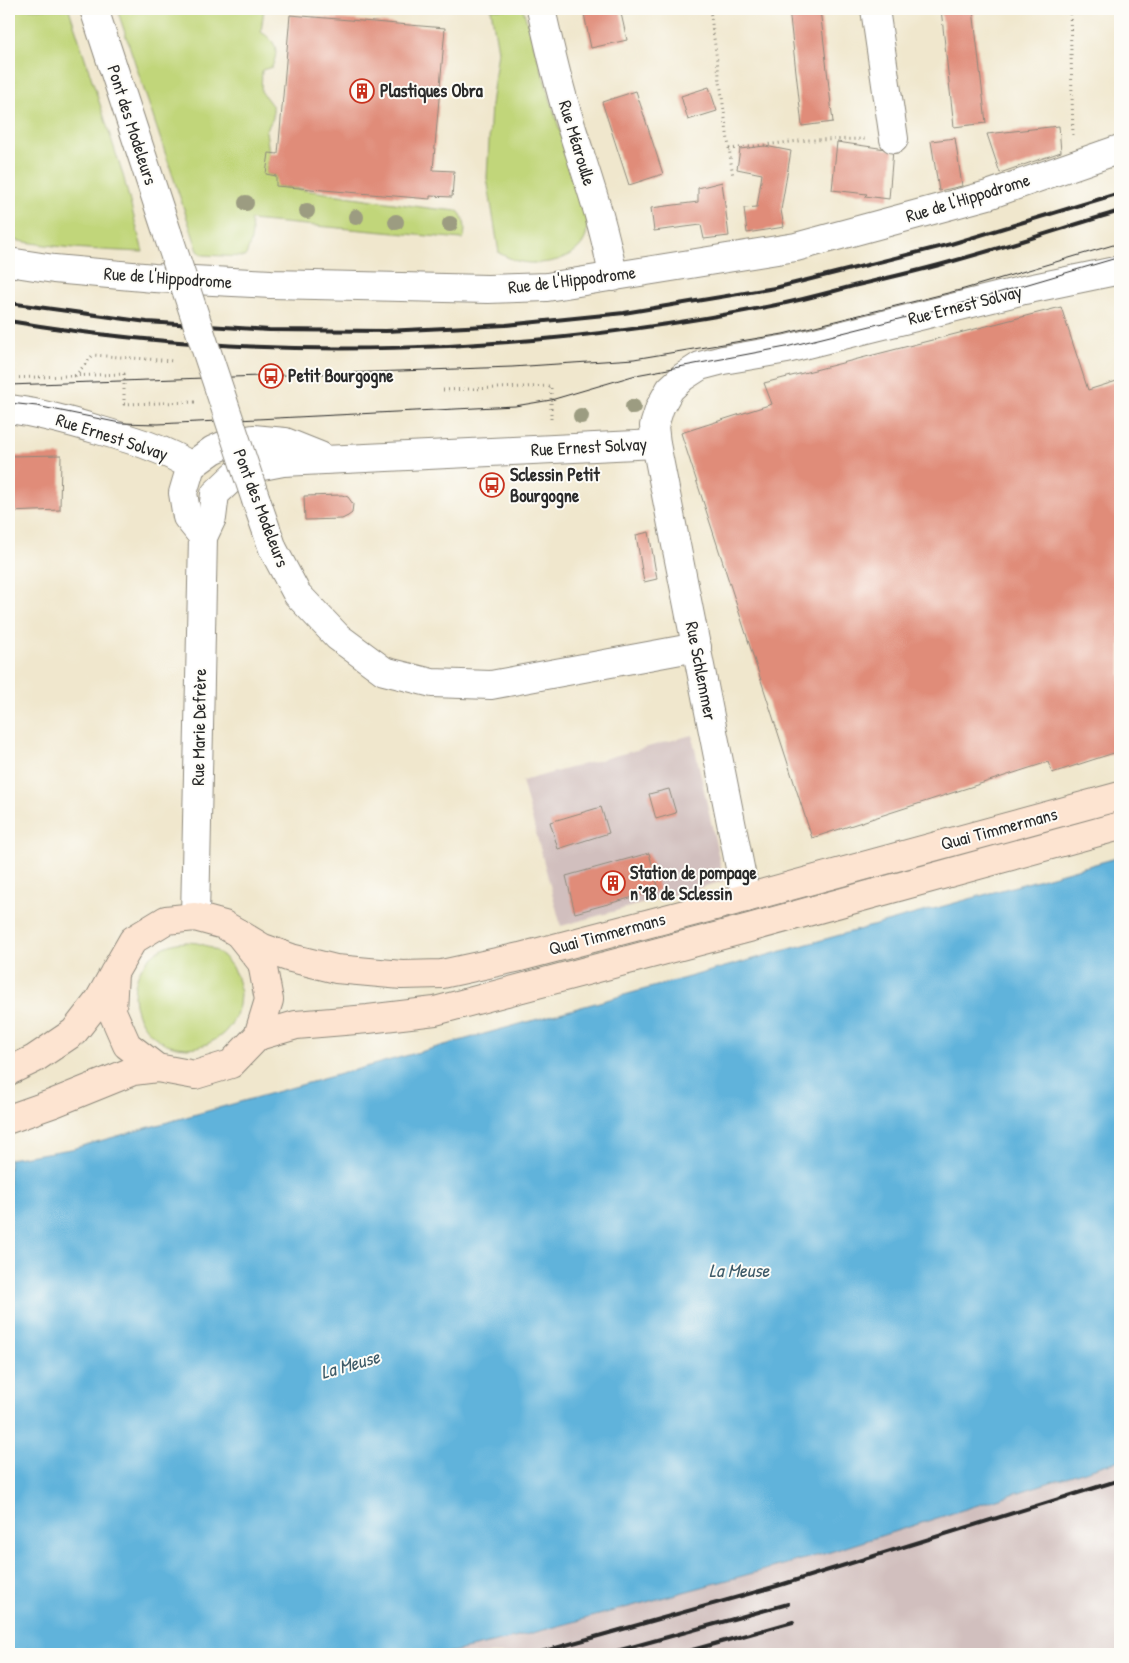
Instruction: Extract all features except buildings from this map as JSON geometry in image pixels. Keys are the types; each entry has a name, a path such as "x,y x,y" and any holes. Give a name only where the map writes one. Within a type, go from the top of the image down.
{"main road":[{"name":"Quai Timmermans","path":"238,933 263,948 291,958 336,968 402,975 442,974 520,957 746,898 1120,796"},
{"name":"Quai Timmermans","path":"258,1036 296,1025 435,1011 749,928 1120,826"},
{"path":"9,1071 34,1059 74,1032 99,1000 133,940 166,920 195,917 224,925 238,933 262,963 269,1000 258,1036 231,1064 195,1075 157,1068 133,1071 9,1119"},
{"path":"114,973 112,1011 127,1045 157,1068"}],"street":[{"name":"Pont des Modeleurs","path":"94,9 272,548 296,594 338,637 384,671 432,683 490,685 697,647"},
{"name":"Rue Méaroulle","path":"541,9 565,106 608,244 613,277"},
{"path":"875,9 894,139"},
{"name":"Rue de l'Hippodrome","path":"9,262 54,269 154,278 281,284 488,289 547,287 796,247 988,196 1120,149"},
{"name":"Rue Ernest Solvay","path":"215,494 234,476 257,467 283,462 656,444 654,426 660,407 670,390 683,377 700,366 787,349 1024,290 1120,270"},
{"name":"Rue Ernest Solvay","path":"9,409 48,416 142,443 178,458 191,466"},
{"path":"195,527 183,493 191,466 213,450 229,443 253,439 285,442 328,460"},
{"name":"Rue Schlemmer","path":"656,444 746,898"},
{"name":"Rue Marie Defrère","path":"195,917 195,527 212,518 215,494"}],"path":[{"path":"710,9 733,177"},
{"path":"1070,9 1073,165"},
{"path":"730,149 808,140 894,139"},
{"path":"75,376 94,355 173,361"},
{"path":"9,378 124,374 124,404 199,402"},
{"path":"443,390 551,386 551,450"}],"shaded area":[{"path":"692,735 724,881 561,926 522,781"},
{"path":"1120,1460 1120,1654 444,1654 518,1637 827,1553"}],"green space":[{"path":"9,9 69,9 123,175 143,252 59,247 9,239"},
{"path":"117,9 264,9 261,32 270,39 276,51 272,67 262,70 261,91 273,107 273,118 266,131 269,153 266,174 276,176 277,186 458,211 464,223 464,237 462,239 250,220 251,238 245,257 203,255 198,251"},
{"path":"491,9 523,9 587,220 586,236 582,244 575,251 557,260 526,263 499,253 487,178 491,105 498,51"},
{"path":"187,942 207,946 224,958 236,975 240,995 236,1015 224,1032 207,1044 187,1048 167,1044 150,1032 138,1015 134,995 138,975 150,958 167,946"}],"water":[{"name":"La Meuse","path":"1120,857 1120,1460 827,1553 518,1637 444,1654 9,1654 9,1159 71,1149"}],"tram line":[{"path":"9,385 512,367 634,359 783,334 964,289 1120,243"},
{"path":"9,403 37,406 120,423 158,424 515,406 551,400 636,375 786,347 967,302 1120,257"}],"railway":[{"path":"9,303 147,322 269,330 386,331 506,325 624,313 775,288 951,244 1120,193"},
{"path":"9,321 105,335 201,344 297,348 393,348 490,343 586,335 681,322 795,301 944,264 1120,211"},
{"path":"534,1654 777,1586 1120,1480"},
{"path":"606,1654 788,1604"},
{"path":"678,1654 793,1622"}],"place":[{"name":"Plastiques Obra","path":"362,91"},
{"name":"Petit Bourgogne","path":"271,376"},
{"name":"Sclessin Petit Bourgogne","path":"492,485"},
{"name":"Station de pompage n°18 de Sclessin","path":"613,883"}]}
